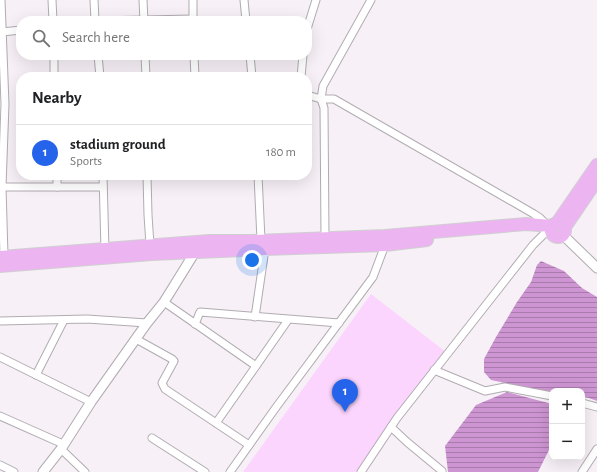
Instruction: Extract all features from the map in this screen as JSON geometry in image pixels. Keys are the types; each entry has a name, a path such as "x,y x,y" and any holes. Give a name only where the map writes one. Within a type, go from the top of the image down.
{"main road":[{"path":"554,229 597,164"},
{"path":"1,259 196,247 263,245 385,245 525,230 554,229 596,183"},
{"path":"263,245 325,238 385,236 526,224 554,229"},
{"path":"104,253 150,245 196,247"}],"street":[{"path":"1,0 1,61 5,104 1,259"},
{"path":"52,0 53,16"},
{"path":"94,0 95,16"},
{"path":"143,0 144,16"},
{"path":"193,0 193,16"},
{"path":"244,0 246,16"},
{"path":"311,16 316,0"},
{"path":"325,238 324,108 321,99 323,86 371,0"},
{"path":"2,32 16,31"},
{"path":"54,60 54,72"},
{"path":"98,60 100,72"},
{"path":"145,60 146,72"},
{"path":"194,60 195,72"},
{"path":"250,60 252,72"},
{"path":"301,72 303,60"},
{"path":"312,97 334,99 534,214 554,229 597,268"},
{"path":"57,180 57,187"},
{"path":"103,180 104,253"},
{"path":"147,180 150,245"},
{"path":"255,317 263,245 258,180"},
{"path":"2,187 103,187"},
{"path":"362,472 397,418 434,370 533,245 554,229"},
{"path":"230,472 373,277 385,245"},
{"path":"43,472 147,323 164,302 196,247"},
{"path":"164,302 256,366"},
{"path":"195,324 200,312 339,323"},
{"path":"0,321 87,319 147,323"},
{"path":"36,375 64,320"},
{"path":"216,423 288,320"},
{"path":"136,339 174,361 162,383 164,389 249,445"},
{"path":"0,357 91,402"},
{"path":"434,370 485,391 505,386 549,395"},
{"path":"585,404 597,406"},
{"path":"0,416 62,446 85,472"},
{"path":"391,427 442,470"},
{"path":"152,438 205,472"},
{"path":"582,472 597,449"},
{"path":"0,465 14,472"}],"shaded area":[{"path":"541,261 564,271 582,288 597,297 597,401 585,397 585,388 549,388 549,392 491,380 484,372 484,359 517,302 531,282 537,265"},
{"path":"371,294 446,352 363,472 243,472"},
{"path":"507,392 549,403 549,450 538,472 448,472 445,446 476,405"}],"place":[{"name":"stadium ground","path":"345,412"}]}
